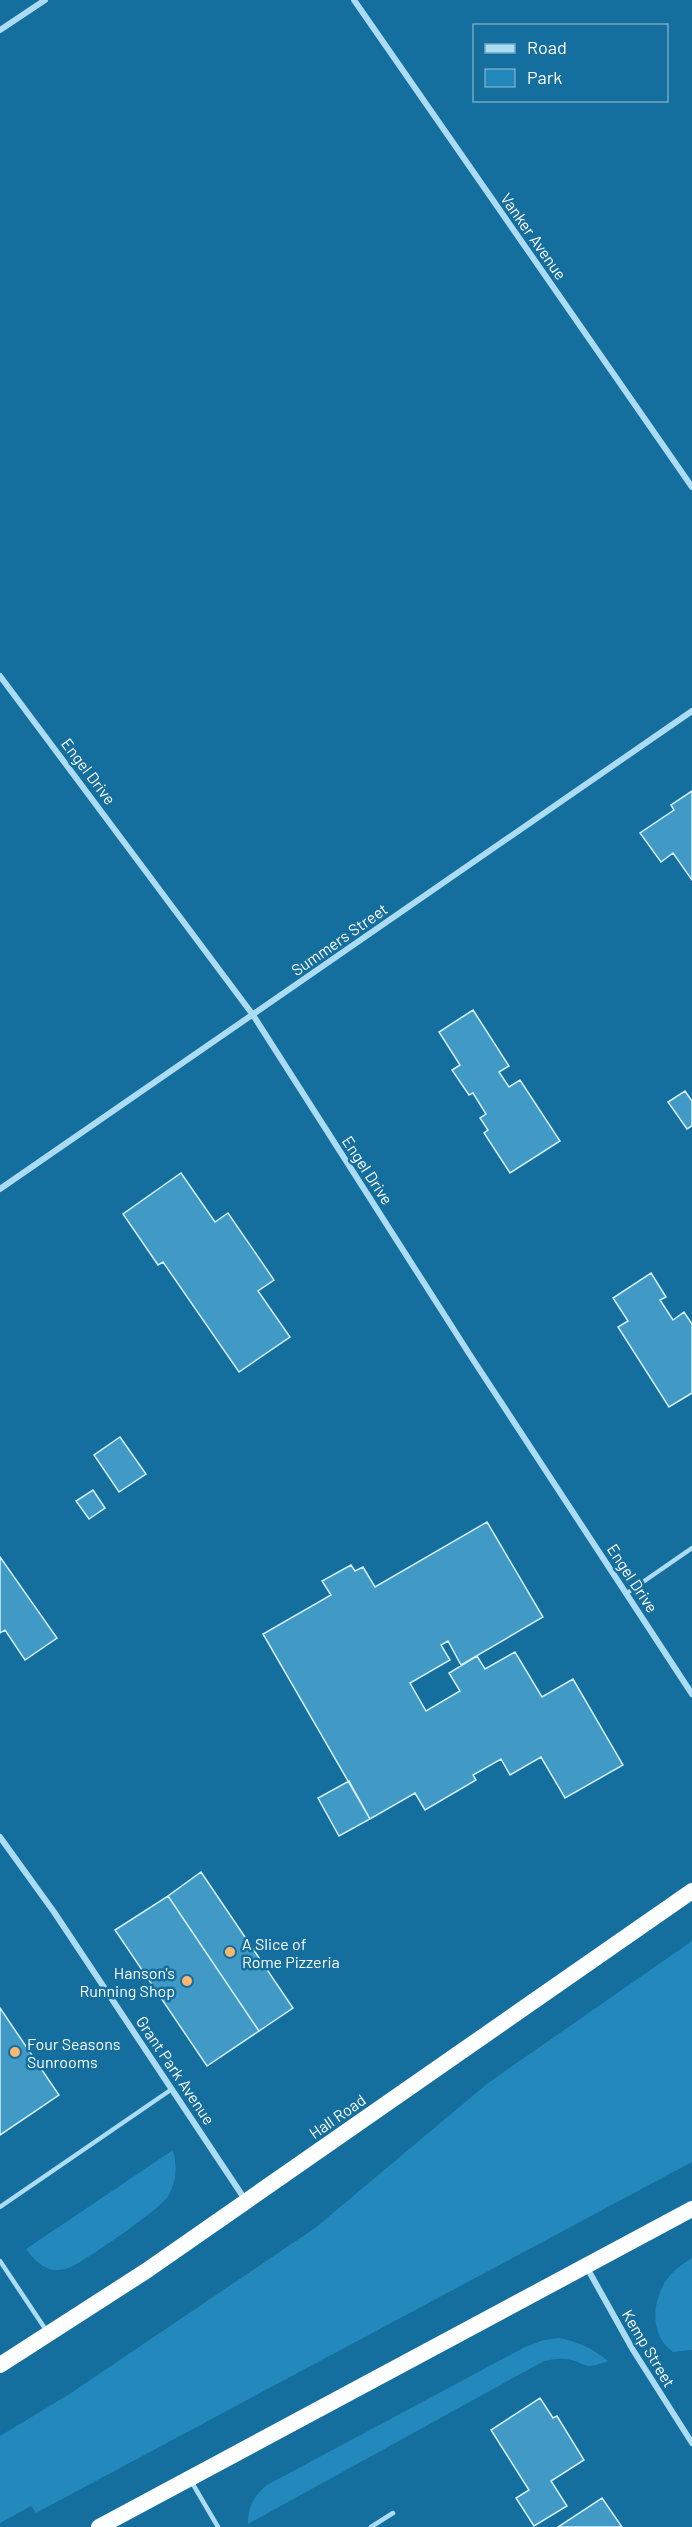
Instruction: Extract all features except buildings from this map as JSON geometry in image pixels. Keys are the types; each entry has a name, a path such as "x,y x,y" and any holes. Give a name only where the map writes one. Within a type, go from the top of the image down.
{"highway":[{"name":"Hall Road","path":"0,2365 49,2335 247,2201 692,1891"},
{"path":"99,2527 692,2209"}],"street":[{"path":"0,30 45,0"},
{"name":"Vanker Avenue","path":"354,0 692,487"},
{"name":"Engel Drive","path":"0,676 253,1015 692,1694"},
{"name":"Summers Street","path":"0,1189 692,711"},
{"name":"Grant Park Avenue","path":"0,1837 247,2201"},
{"name":"Kemp Street","path":"586,2266 633,2350 692,2443"}],"lane":[{"path":"627,1593 692,1548"},
{"path":"0,2207 172,2089"},
{"path":"0,2260 49,2335"},
{"path":"189,2479 218,2527"},
{"path":"371,2527 393,2513"}],"green space":[{"path":"692,1941 692,2162 36,2513 31,2506 0,2523 0,2436 71,2393 315,2228 488,2083"},
{"path":"173,2150 175,2172 174,2183 169,2195 140,2221 109,2243 73,2266 59,2270 42,2265 26,2249"},
{"path":"692,2258 692,2350 673,2352 659,2335 655,2313 657,2302 666,2281 675,2270"},
{"path":"559,2338 585,2346 608,2361 588,2366 565,2359 544,2361 248,2524 252,2502 267,2485 523,2348 544,2340"}],"place":[{"name":"A Slice of Rome Pizzeria","path":"230,1952"},
{"name":"Hanson's Running Shop","path":"187,1981"},
{"name":"Four Seasons Sunrooms","path":"15,2052"}]}
